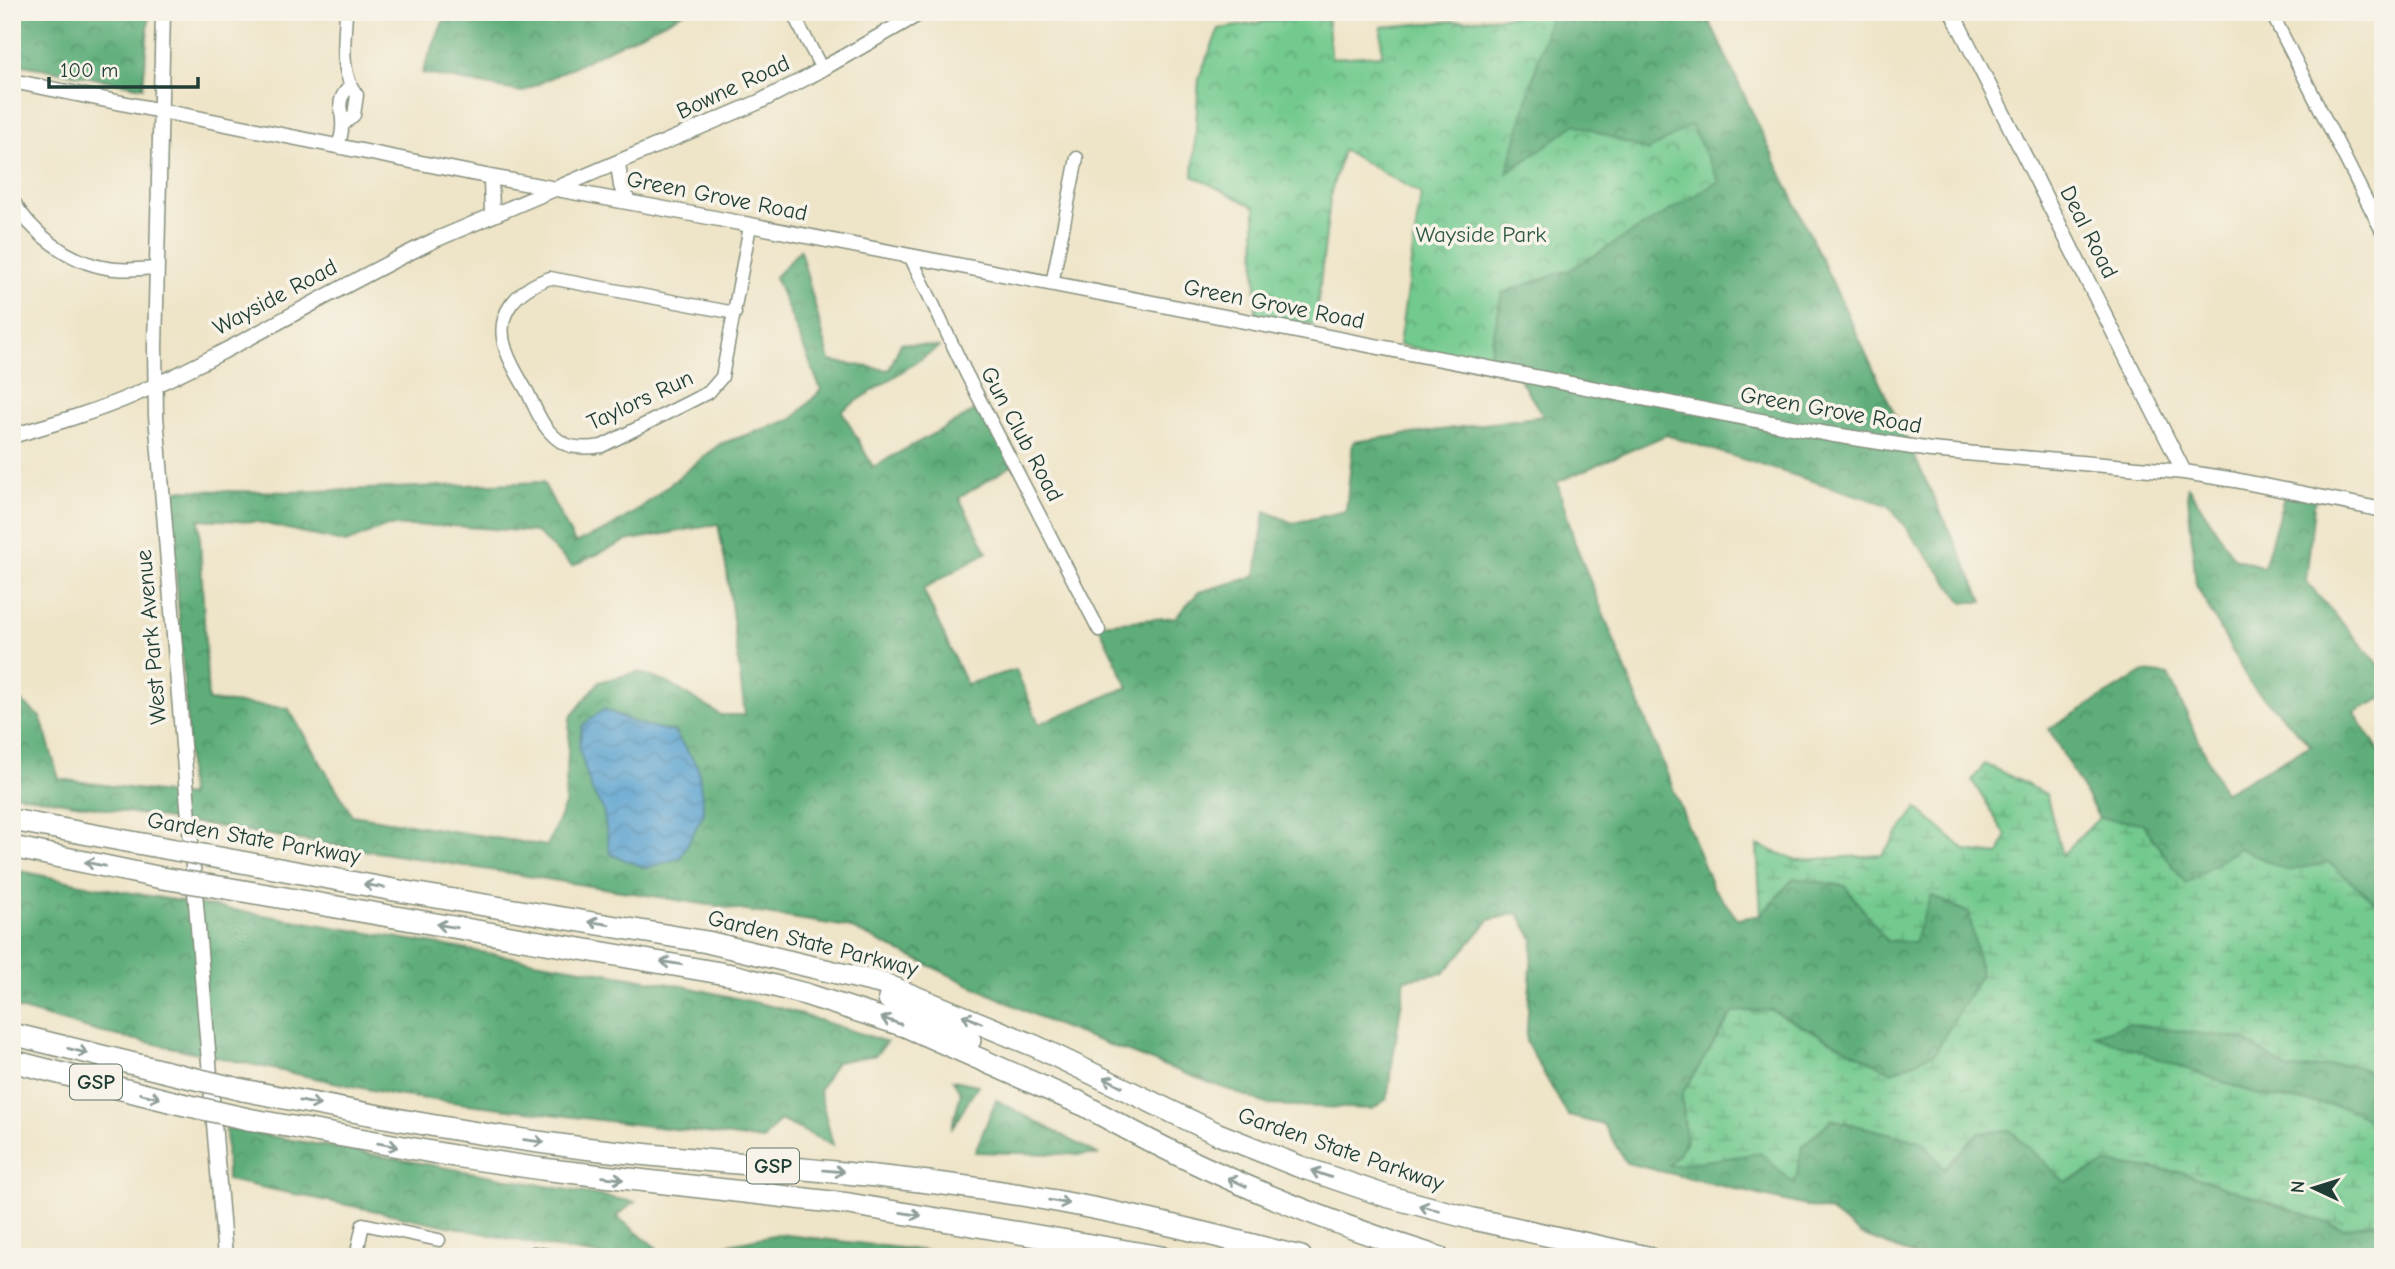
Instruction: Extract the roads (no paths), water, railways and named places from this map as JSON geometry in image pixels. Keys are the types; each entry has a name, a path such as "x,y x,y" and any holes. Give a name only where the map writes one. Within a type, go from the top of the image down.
{"highway":[{"name":"Garden State Parkway","path":"12,820 394,890 670,935 741,949 809,968 884,984 961,1014 1088,1070 1218,1134 1336,1179 1386,1196 1473,1219 1647,1257"},
{"path":"12,847 162,878 732,975 805,994 905,1026 1088,1107"},
{"path":"809,968 908,1008 1159,1145 1276,1200 1438,1257"},
{"name":"GSP","path":"12,1034 243,1090 377,1116 568,1146 884,1175 1034,1197 1164,1223 1301,1257"},
{"name":"GSP","path":"12,1061 248,1119 468,1158 628,1180 849,1204 1160,1257"}],"street":[{"name":"West Park Avenue","path":"163,12 155,385 225,1257"},
{"path":"338,145 343,125 354,115 358,95 350,86 345,65 346,12"},
{"path":"792,12 822,69"},
{"name":"Bowne Road","path":"557,189 759,102 922,12"},
{"name":"Deal Road","path":"1952,12 2183,472"},
{"path":"2271,12 2383,233"},
{"name":"Green Grove Road","path":"12,81 491,177 1907,447 2183,472 2248,482 2383,510"},
{"path":"1052,284 1077,158"},
{"path":"618,164 621,186 628,201"},
{"path":"491,177 492,216"},
{"name":"Wayside Road","path":"12,436 107,406 155,385 384,264 557,189"},
{"path":"12,200 38,231 73,257 93,265 116,269 157,268"},
{"name":"Taylors Run","path":"734,313 550,278 527,288 516,297 507,308 502,334 506,350 545,427 566,444 589,448 602,446 716,386 722,377 734,313 750,226"},
{"name":"Gun Club Road","path":"910,256 966,373 1099,630"},
{"path":"356,1257 363,1224 439,1240"},
{"path":"534,1253 553,1256"}],"water":[{"path":"604,709 635,723 674,732 698,767 704,813 680,858 646,868 610,854 603,809 592,791 579,749 582,726"}],"park label":[{"name":"Wayside Park","path":"1481,234"}]}
